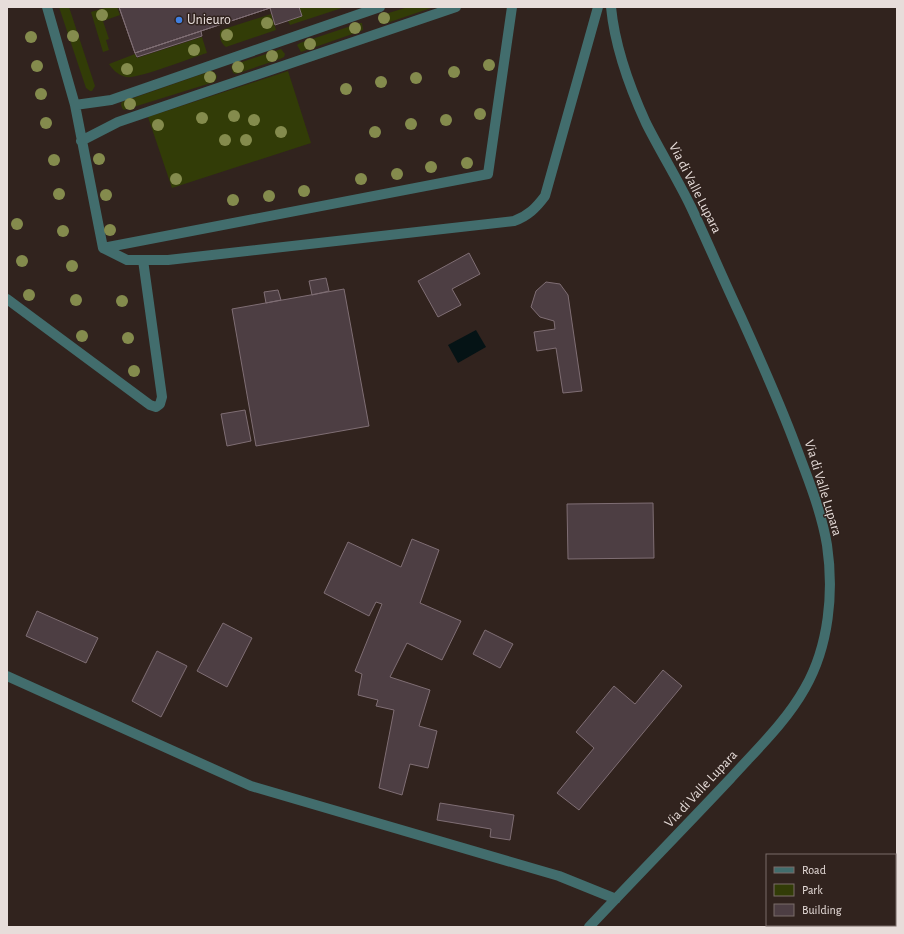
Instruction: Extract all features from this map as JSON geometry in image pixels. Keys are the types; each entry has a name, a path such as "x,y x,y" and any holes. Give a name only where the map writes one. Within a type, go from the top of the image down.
{"street":[{"path":"47,7 75,105 81,141 104,248"},
{"path":"75,105 111,100 380,7"},
{"path":"81,141 118,122 456,7"},
{"path":"104,248 488,174 512,7"},
{"path":"104,248 127,260 168,260 514,221 523,218 536,208 545,196 598,7"},
{"name":"Via di Valle Lupara","path":"589,927 757,750 795,705 813,673 822,649 827,617 829,566 826,542 820,516 781,405 690,204 647,124 630,86 618,51 611,7"},
{"path":"7,300 150,405 156,407 160,404 162,397 143,260"},
{"path":"7,676 251,786 559,876 616,899"}],"green space":[{"path":"59,7 69,7 95,86 92,91 86,88"},
{"path":"108,7 117,7 120,15 103,21 109,39 106,40 109,50 103,52 91,12"},
{"path":"299,7 345,7 290,25 288,21 302,16"},
{"path":"408,7 434,7 381,24 379,16"},
{"path":"271,14 276,30 226,47 220,39 221,30"},
{"path":"362,23 363,30 361,31 301,52 297,45 300,43"},
{"path":"202,37 207,53 153,72 133,77 126,77 116,72 109,64 135,54 137,58"},
{"path":"281,49 285,54 284,57 280,59 236,74 233,73 231,66 233,65"},
{"path":"211,71 217,76 214,82 124,110 122,108 122,102"},
{"path":"288,71 311,143 172,188 148,117"}],"shaded area":[{"path":"476,330 486,347 458,363 448,345"}],"building":[{"name":"Unieuro","path":"119,7 273,7 135,53"},
{"name":"Unieuro","path":"119,7 273,7 135,53"},
{"path":"299,7 302,16 275,25 270,8"},
{"path":"201,31 202,36 137,57 135,53"},
{"path":"469,253 480,274 452,289 461,305 438,317 418,281"},
{"path":"326,278 329,291 312,295 309,281"},
{"path":"546,282 560,284 568,295 582,391 563,393 556,348 537,351 534,332 555,329 554,321 540,317 531,307 536,291"},
{"path":"344,289 369,426 256,446 232,309"},
{"path":"278,290 281,300 266,303 264,292"},
{"path":"245,410 251,441 227,446 221,414"},
{"path":"653,503 654,558 568,559 567,504"},
{"path":"412,539 439,550 420,603 461,621 442,660 407,643 390,677 430,690 419,726 437,731 428,768 410,764 402,795 379,788 394,710 376,706 378,700 358,695 362,674 355,671 382,604 376,602 369,616 324,593 348,542 401,567"},
{"path":"37,611 98,638 86,663 26,636"},
{"path":"223,623 252,638 227,687 197,671"},
{"path":"485,630 513,644 500,668 473,654"},
{"path":"157,651 187,666 161,717 132,701"},
{"path":"663,670 682,686 579,810 557,793 594,748 576,732 614,686 635,704"},
{"path":"440,803 514,815 510,840 490,837 491,829 437,820"}],"place":[{"name":"Unieuro","path":"179,20"}]}
